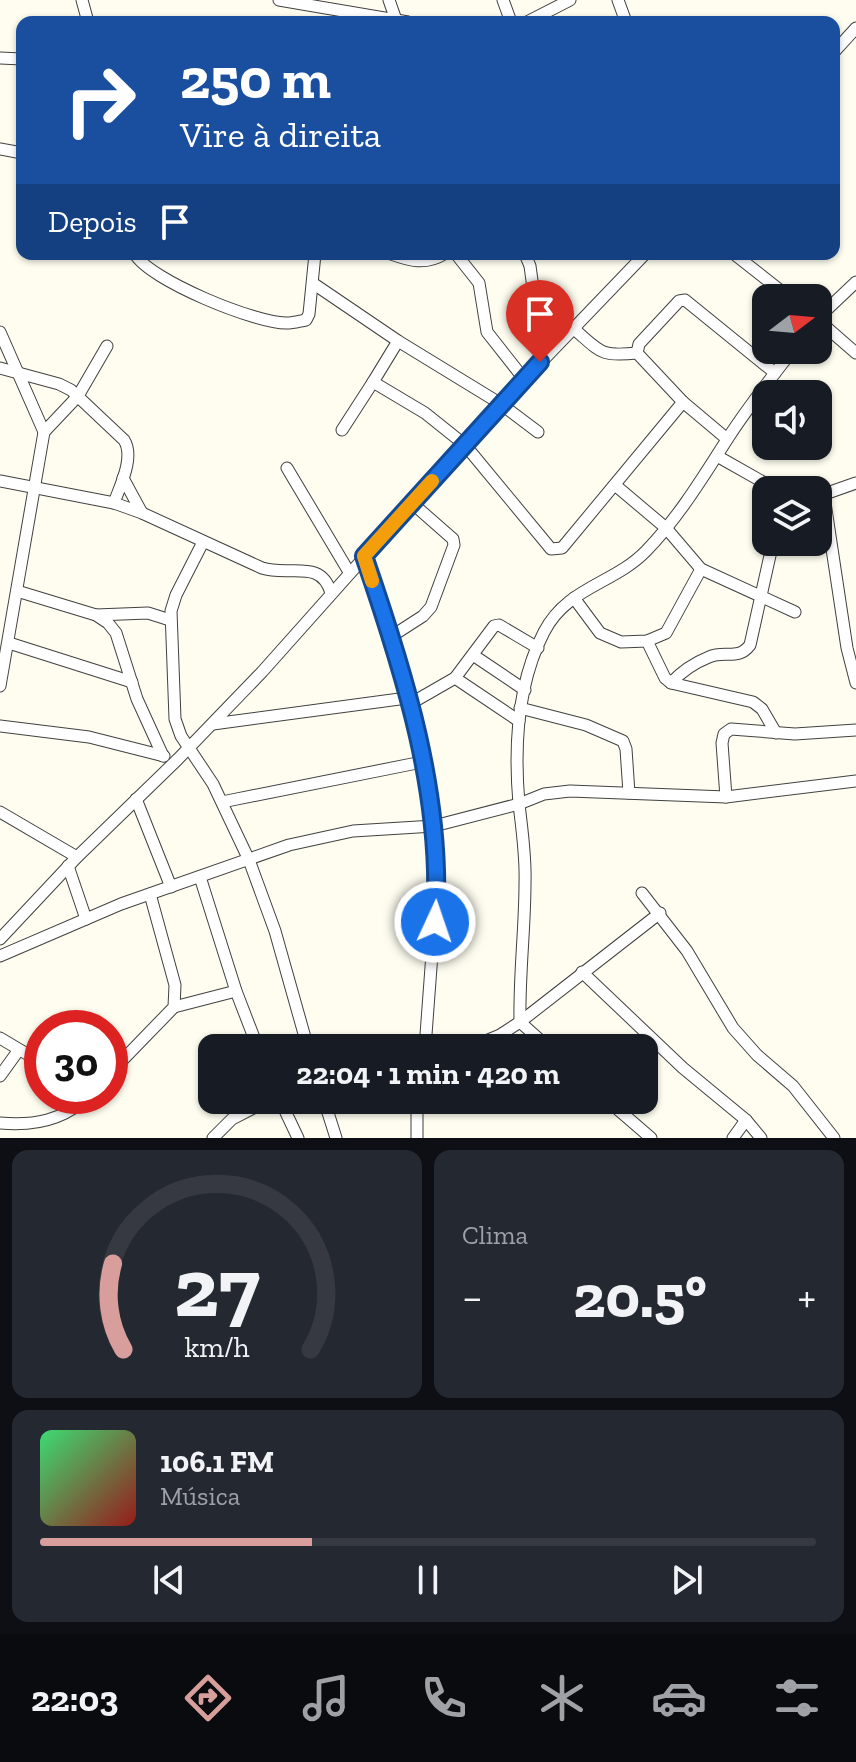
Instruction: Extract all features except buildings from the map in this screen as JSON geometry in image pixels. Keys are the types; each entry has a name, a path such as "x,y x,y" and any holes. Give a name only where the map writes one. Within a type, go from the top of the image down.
{"street":[{"path":"279,0 351,16"},
{"path":"539,16 570,0"},
{"path":"840,45 856,28"},
{"path":"140,260 150,271 208,300 286,324 306,320 309,314 315,260"},
{"path":"409,260 430,260"},
{"path":"461,260 479,283 487,332 524,379"},
{"path":"528,260 533,288"},
{"path":"0,939 68,866 262,672 501,404 639,260"},
{"path":"742,260 772,284"},
{"path":"832,305 856,282"},
{"path":"314,284 398,341 501,404 538,432"},
{"path":"637,353 639,344 679,301 685,300 775,373"},
{"path":"574,329 603,354 637,353"},
{"path":"0,332 44,432 0,686"},
{"path":"832,332 856,353"},
{"path":"342,430 398,341"},
{"path":"44,432 78,396 107,346"},
{"path":"637,353 683,402 727,439"},
{"path":"533,1034 520,1022 519,984 526,887 525,845 519,804 519,721 538,648 561,607 597,582 625,569 666,528 697,490 727,439 782,364"},
{"path":"0,368 59,384 78,396 127,446 123,478 114,503"},
{"path":"373,382 425,413 465,445 551,549 562,548 683,402"},
{"path":"717,456 752,476"},
{"path":"287,468 349,572"},
{"path":"123,478 142,513"},
{"path":"0,481 114,503 276,573 310,571 320,574 328,581 331,593"},
{"path":"832,492 856,483"},
{"path":"615,485 666,528 701,569 795,612"},
{"path":"392,636 423,616 431,607 454,545 453,539 412,503"},
{"path":"203,542 176,595 170,620 175,719 204,766 249,860 275,931 304,1034"},
{"path":"832,550 852,647 856,683"},
{"path":"364,556 392,636 434,826 436,900 426,1034"},
{"path":"671,683 691,666 712,655 735,656 744,653 750,645 770,556"},
{"path":"574,598 600,633 621,642 647,641 666,633 701,569"},
{"path":"17,591 96,615 148,613 170,620"},
{"path":"96,615 116,633 141,709 163,756"},
{"path":"212,724 408,702 455,678 497,625 538,648"},
{"path":"647,641 665,678 671,683 753,702 762,709 776,733"},
{"path":"9,643 132,682"},
{"path":"473,655 525,690"},
{"path":"455,678 519,721"},
{"path":"520,708 586,725 623,741 629,793"},
{"path":"0,726 89,737 178,759"},
{"path":"726,797 722,743 724,734 731,729 795,734 856,730"},
{"path":"222,802 422,762"},
{"path":"0,956 150,894 321,836 434,826 519,804 544,794 570,791 726,797 856,781"},
{"path":"136,799 171,887"},
{"path":"0,812 77,857"},
{"path":"68,866 86,919"},
{"path":"200,877 253,1034"},
{"path":"642,893 687,951 733,1028 757,1055 793,1086 834,1138"},
{"path":"150,894 175,985 174,1007"},
{"path":"502,1034 660,913"},
{"path":"582,972 683,1068 746,1120 761,1138"},
{"path":"128,1054 174,1007 236,991"},
{"path":"0,1038 24,1054"},
{"path":"0,1076 18,1051"},
{"path":"0,1123 29,1124 61,1114"},
{"path":"213,1138 232,1119 242,1114"},
{"path":"287,1114 298,1138"},
{"path":"328,1114 336,1138"},
{"path":"417,1114 417,1138"},
{"path":"623,1114 651,1138"},
{"path":"733,1138 746,1120"}],"slow traffic":[{"path":"372,581 364,556 432,481"}],"route":[{"path":"435,922 437,868 434,826 422,762 392,636 364,556 540,362"}]}
